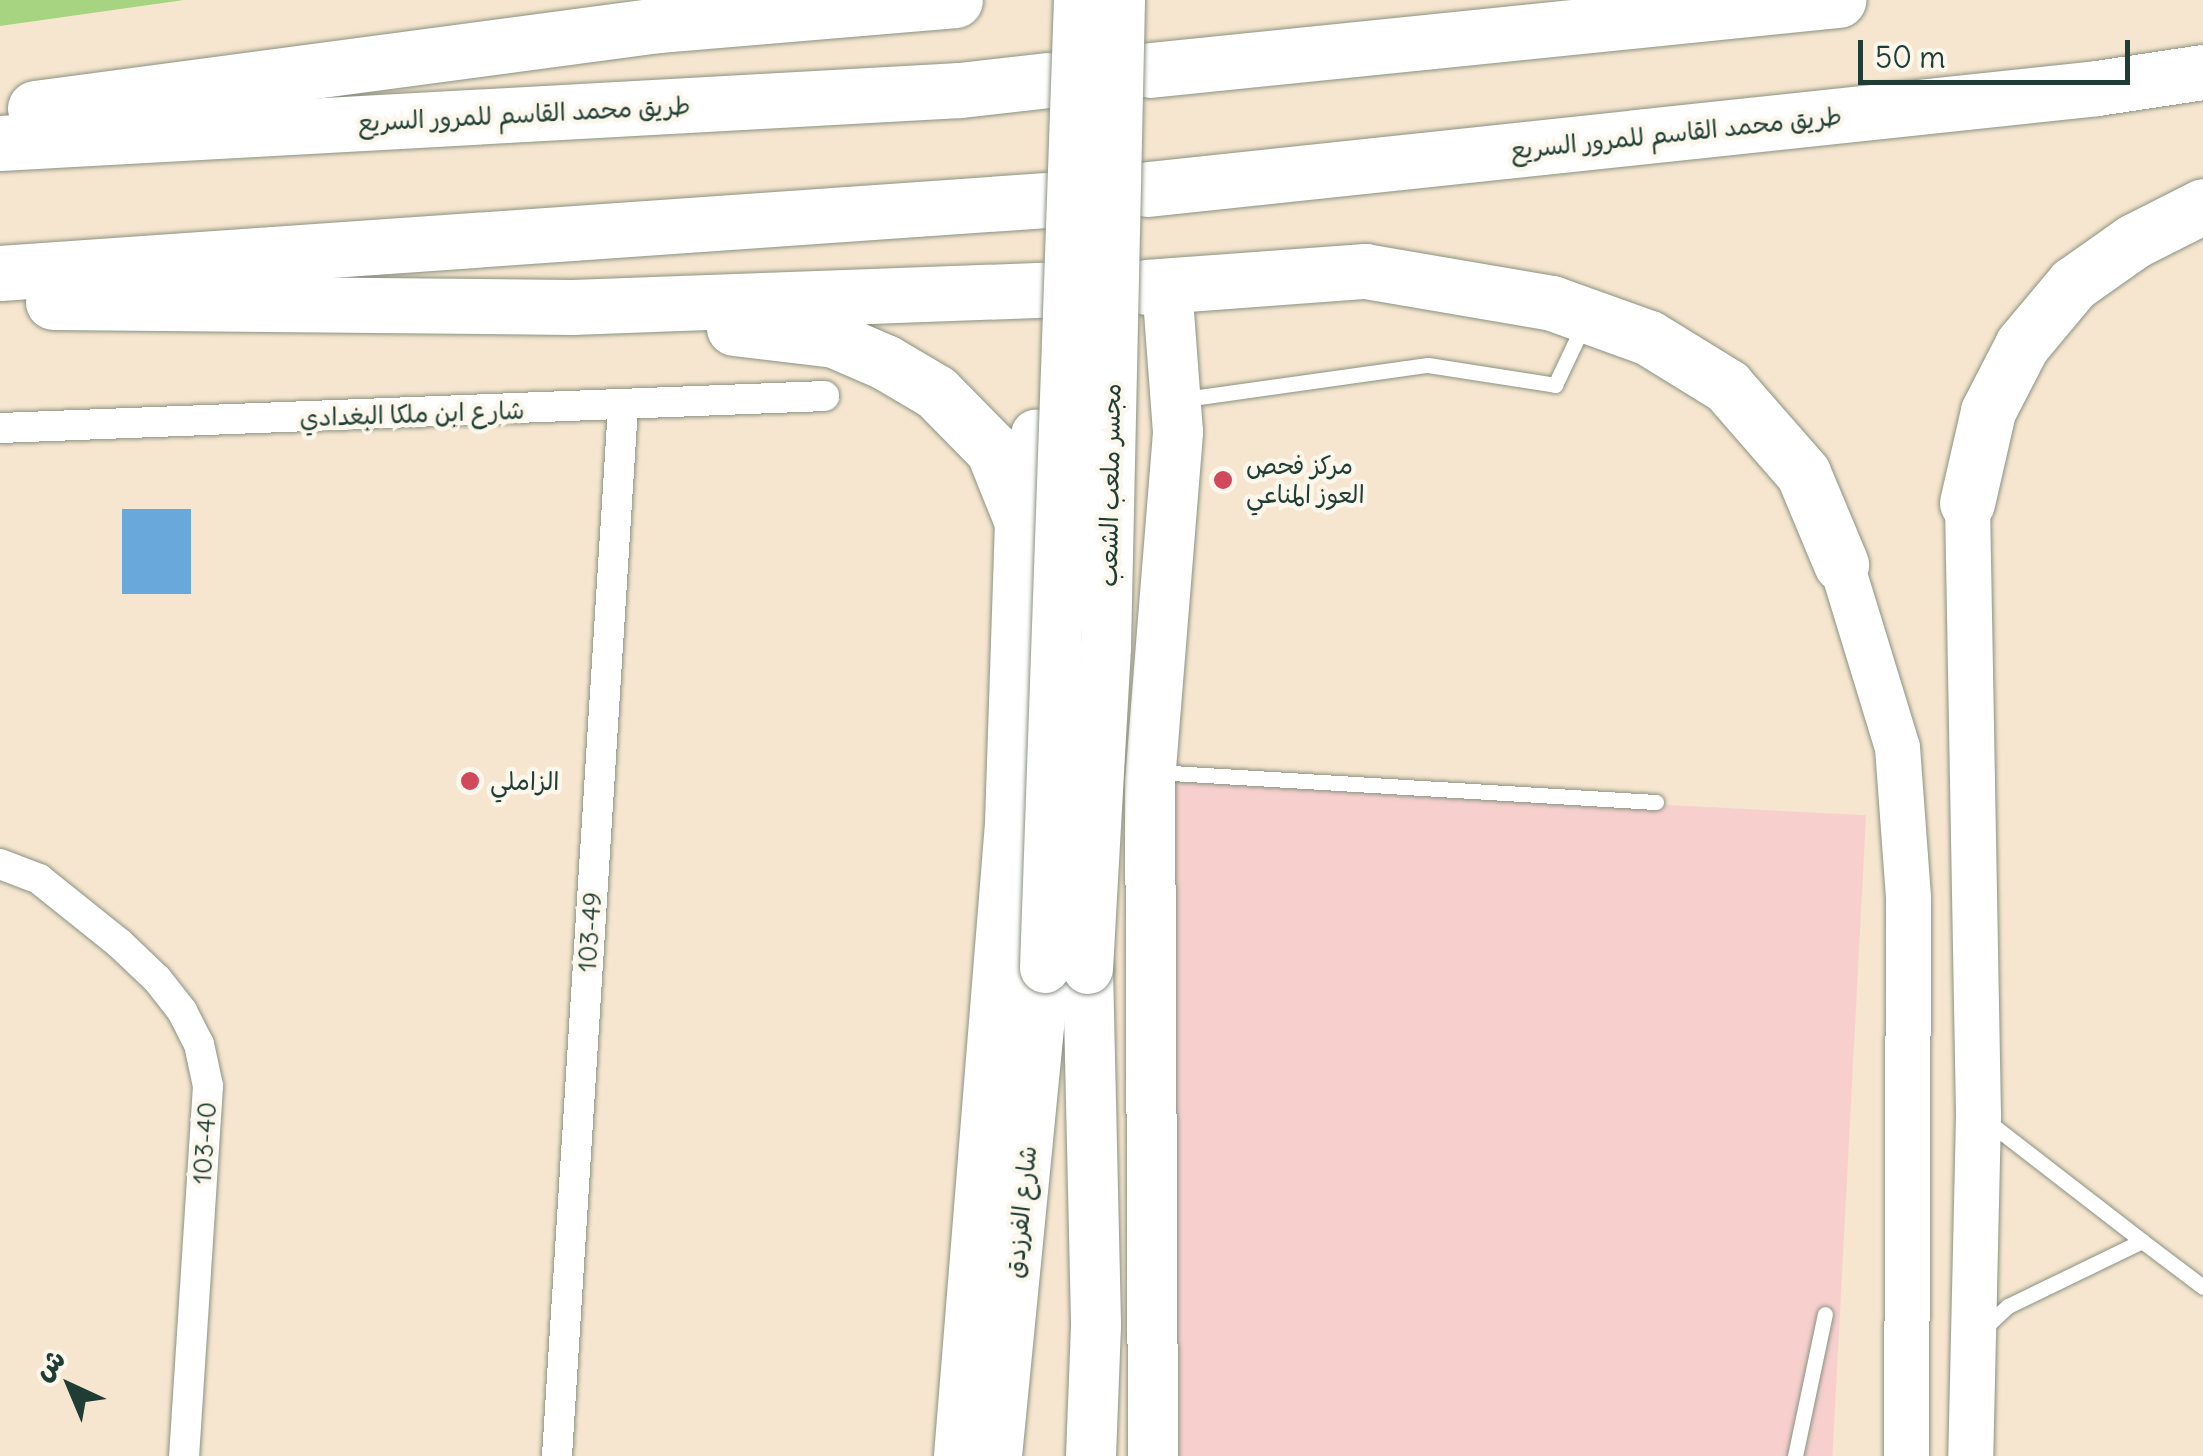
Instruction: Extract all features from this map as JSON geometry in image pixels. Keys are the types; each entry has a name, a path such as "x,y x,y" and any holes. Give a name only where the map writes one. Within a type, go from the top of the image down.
{"highway":[{"path":"659,25 712,0"},
{"path":"0,112 659,25 955,0"},
{"path":"1150,70 1838,0"},
{"name":"طريق محمد القاسم للمرور السريع","path":"1148,189 2097,88 2203,72"},
{"name":"طريق محمد القاسم للمرور السريع","path":"0,143 941,91 1048,80"},
{"path":"0,273 1046,200"},
{"path":"1967,503 1988,411 2022,344 2072,284 2134,242 2203,206"},
{"path":"1157,286 1365,271 1552,304 1649,338 1727,386 1803,474 1841,564"},
{"path":"0,302 572,307 1043,290"},
{"path":"572,307 834,340 886,362 936,392 993,450 1020,518"}],"main road":[{"name":"مجسر ملعب الشعب","path":"1066,969 1079,0"},
{"name":"مجسر ملعب الشعب","path":"1066,969 1106,648 1120,0"},
{"path":"1153,1456 1148,928 1166,402 1157,286"},
{"path":"958,1456 1010,824 1020,518 1036,436"},
{"name":"شارع الفرزدق","path":"997,1456 1066,969"},
{"path":"1031,1456 1066,969"},
{"path":"1066,969 1096,1326 1091,1456"}],"street":[{"name":"شارع ابن ملكا البغدادي","path":"0,428 623,407 824,396"},
{"name":"103-49","path":"557,1456 623,407"},
{"path":"1967,503 1978,1114 1970,1456"},
{"path":"1841,564 1897,747 1907,878 1906,1456"},
{"name":"103-40","path":"0,864 40,879 119,943 182,1010 199,1044 208,1086 184,1456"}],"lane":[{"path":"1166,402 1428,365 1555,385 1587,316"},
{"path":"1151,772 1656,802"},
{"path":"1978,1114 2203,1287"},
{"path":"1975,1336 2008,1306 2142,1242"},
{"path":"1795,1456 1825,1314"}],"shaded area":[{"path":"1172,779 1866,815 1832,1456 1137,1456"}],"green space":[{"path":"0,0 184,0 0,26"}],"water":[{"path":"122,509 191,509 191,594 122,594"}],"place":[{"name":"مركز فحص العوز المناعي","path":"1223,480"},
{"name":"الزاملي","path":"470,781"}]}
